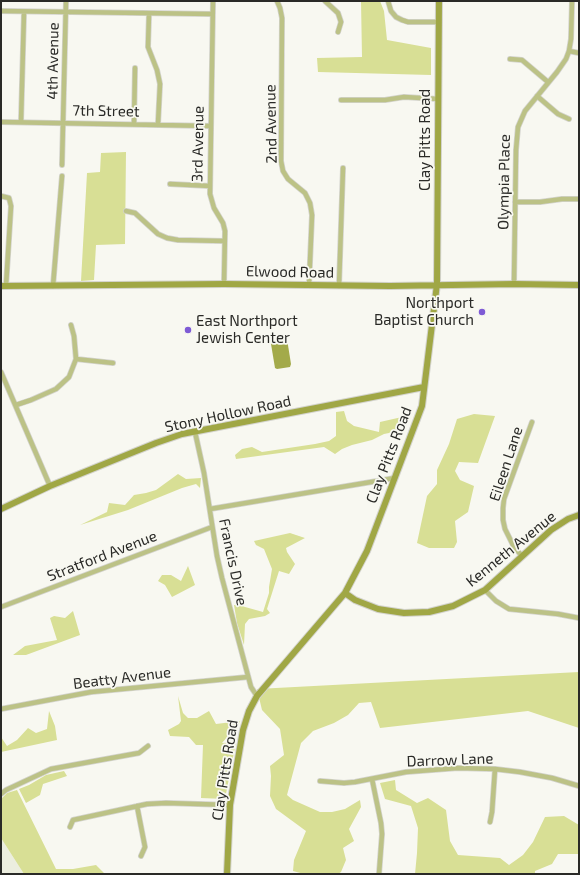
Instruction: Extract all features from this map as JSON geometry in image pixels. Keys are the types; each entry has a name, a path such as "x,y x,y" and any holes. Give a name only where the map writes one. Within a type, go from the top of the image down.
{"street":[{"name":"4th Avenue","path":"62,165 66,1"},
{"name":"3rd Avenue","path":"213,1 210,186 211,201 223,223 225,231 224,284"},
{"name":"2nd Avenue","path":"277,1 282,18 281,161 283,171 288,179 304,193 310,203 312,215 309,285"},
{"path":"325,1 338,13 341,22 338,32"},
{"path":"388,1 391,11 396,17 402,20 408,22 438,22"},
{"name":"Clay Pitts Road","path":"226,874 230,805 243,730 249,711 256,696 345,593 367,551 422,406 437,284 439,1"},
{"name":"Olympia Place","path":"514,284 516,150 518,126 525,111 562,66 569,51 571,39 572,1"},
{"path":"1,11 212,14"},
{"path":"21,122 24,12"},
{"path":"149,14 148,47 157,70 160,84 158,124"},
{"path":"569,51 579,53"},
{"path":"510,59 522,60 548,82"},
{"path":"134,124 135,68"},
{"path":"537,96 558,114 569,119"},
{"path":"341,100 385,100 404,97 438,99"},
{"name":"7th Street","path":"1,122 211,126"},
{"path":"339,286 343,168"},
{"path":"53,286 62,176"},
{"path":"170,184 210,186"},
{"path":"1,196 9,198 11,206 3,286"},
{"path":"515,202 579,199"},
{"path":"126,211 135,214 158,234 167,238 178,240 224,241"},
{"name":"Elwood Road","path":"3,286 224,284 339,286 437,284 579,285"},
{"path":"16,405 56,389 68,377 76,359 74,336 71,325"},
{"path":"76,359 113,363"},
{"path":"1,372 50,486"},
{"name":"Stony Hollow Road","path":"1,509 50,486 163,441 195,432 424,387"},
{"name":"Eileen Lane","path":"522,556 514,547 505,529 503,508 504,499 532,422"},
{"name":"Francis Drive","path":"195,432 204,472 212,527 222,578 251,688 256,696"},
{"path":"210,509 395,478"},
{"name":"Kenneth Avenue","path":"345,593 355,600 378,609 404,613 418,613 453,606 486,590 559,524 579,515"},
{"name":"Stratford Avenue","path":"1,607 212,527"},
{"path":"486,590 496,601 509,609 558,614 579,618"},
{"name":"Beatty Avenue","path":"1,709 91,692 248,677"},
{"path":"1,794 6,790 51,769 139,753 148,746"},
{"name":"Darrow Lane","path":"320,781 344,782 372,779 406,772 458,768 495,769 520,772 552,778 579,786"},
{"path":"490,822 495,769"},
{"path":"372,779 382,834 379,874"},
{"path":"70,827 73,820 137,806 166,802 230,805"},
{"path":"137,806 145,846 141,856"}],"shaded area":[{"path":"361,1 380,1 384,11 387,40 431,48 431,75 318,72 317,58 362,57"},
{"path":"126,152 125,244 96,245 94,280 81,281 87,173 100,172 101,153"},
{"path":"287,339 291,364 290,367 277,369 275,368 271,344 273,341"},
{"path":"344,411 347,421 354,426 379,432 380,422 402,417 406,421 394,432 352,445 335,454 324,447 236,459 235,455 242,449 252,447 262,452 329,441 336,436 336,412"},
{"path":"474,414 495,416 478,463 459,462 455,471 460,480 474,486 468,512 455,521 457,542 454,548 429,548 417,543 427,496 437,484 437,470 449,444 457,419"},
{"path":"178,474 186,479 201,478 200,488 196,484 182,488 128,510 80,525 107,512 109,503 125,505 134,495 156,490"},
{"path":"290,533 305,538 286,548 295,564 289,574 279,571 267,609 270,613 265,616 249,619 245,624 244,645 237,623 234,605 263,612 269,593 272,569 264,549 256,545 254,541"},
{"path":"188,566 195,585 172,597 165,585 158,581 162,575 171,575 181,581"},
{"path":"73,611 80,635 26,655 13,655 25,646 57,640 50,618 54,616 65,618"},
{"path":"579,672 579,728 528,711 380,728 371,702 359,703 348,715 334,723 313,731 301,743 287,795 293,800 320,812 332,812 345,809 360,800 361,807 349,829 354,841 343,848 346,860 341,872 338,874 304,874 293,871 294,860 306,831 276,809 270,796 270,766 284,755 280,729 262,710 257,689"},
{"path":"178,696 183,713 188,718 197,718 209,711 216,724 240,721 237,729 222,743 236,742 225,799 201,798 203,745 196,745 189,737 170,736 168,730 179,724 181,721"},
{"path":"49,711 55,726 57,740 1,752 1,737 7,746 17,740 28,728 36,733 47,729"},
{"path":"64,771 67,776 43,784 40,795 26,803 19,789 46,775"},
{"path":"395,780 396,790 417,803 428,798 446,810 450,841 458,855 500,858 509,865 523,855 533,842 545,817 564,816 579,825 579,854 558,854 552,864 535,871 535,874 415,874 418,828 411,806 385,799 380,783"},
{"path":"17,790 56,869 73,869 96,865 105,874 24,874 1,838 1,799 7,793"},
{"path":"1,838 24,874 1,874"}],"place":[{"name":"Northport Baptist Church","path":"482,312"},
{"name":"East Northport Jewish Center","path":"188,330"}]}
